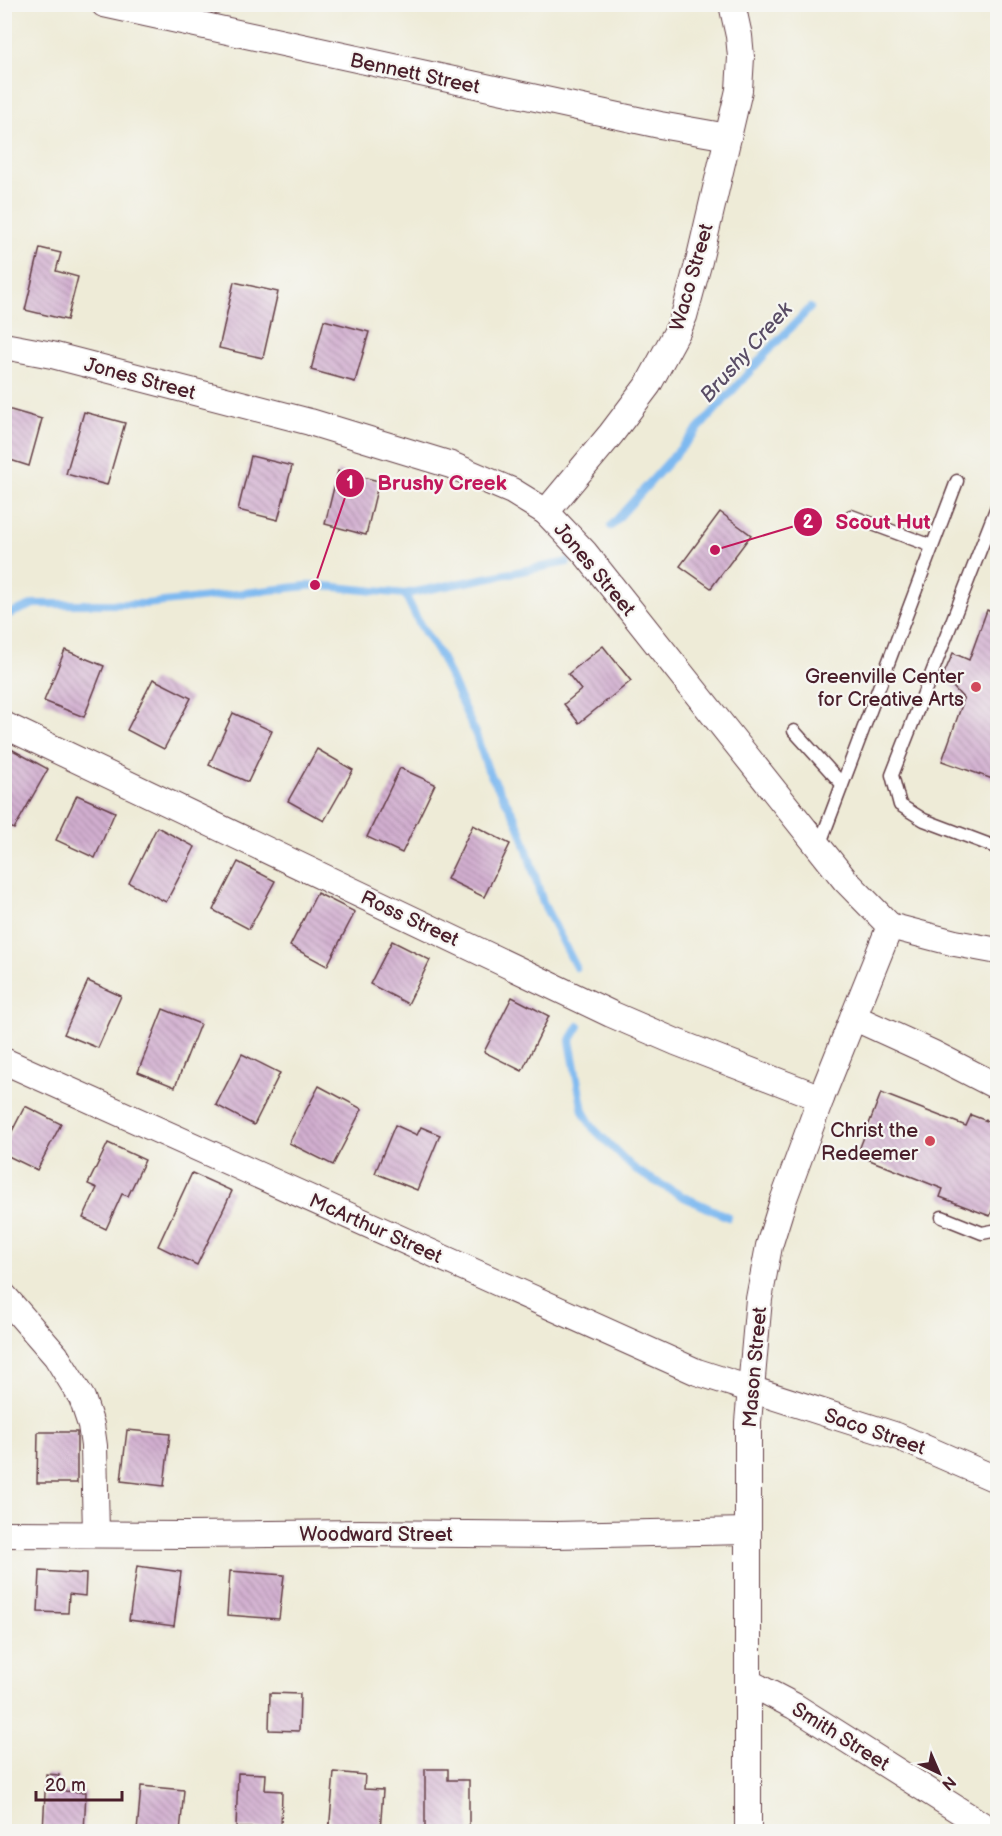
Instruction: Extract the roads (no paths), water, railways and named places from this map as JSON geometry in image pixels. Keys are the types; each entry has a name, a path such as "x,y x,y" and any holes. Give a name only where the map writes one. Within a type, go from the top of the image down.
{"street":[{"name":"Bennett Street","path":"104,4 534,99 728,137"},
{"name":"Waco Street","path":"546,512 611,434 648,385 678,330 699,261 739,90 741,57 732,4"},
{"name":"Jones Street","path":"4,346 52,356 310,422 451,465 512,491 546,512 585,553 818,848 845,880 890,926"},
{"name":"Ross Street","path":"4,725 611,1014 676,1042 821,1098"},
{"name":"Mason Street","path":"748,1832 748,1422 759,1299 769,1246 783,1201 821,1098 890,926"},
{"path":"890,926 955,943 998,951"},
{"path":"853,1017 932,1053 998,1087"},
{"name":"McArthur Street","path":"4,1061 697,1372 750,1390"},
{"path":"4,1296 56,1356 82,1398 91,1425 94,1446 96,1533"},
{"name":"Saco Street","path":"750,1390 897,1436 998,1480"},
{"name":"Woodward Street","path":"4,1534 555,1535 748,1531"},
{"name":"Smith Street","path":"748,1682 794,1706 993,1832"}],"lane":[{"path":"818,848 957,481"},
{"path":"998,504 892,775 900,805 924,820 998,848"},
{"path":"851,516 932,546"},
{"path":"794,731 842,784"},
{"path":"942,1217 982,1233 998,1230"}],"waterway":[{"name":"Brushy Creek","path":"611,526 769,350 810,308"},
{"name":"Brushy Creek","path":"4,616 34,604 146,604 315,585 405,594 567,562"},
{"path":"405,594 419,623 442,659 476,735 488,770 515,817 543,903 576,967"},
{"path":"579,1026 570,1041 583,1111 593,1128 631,1166 644,1175 728,1217"}],"place":[{"name":"Scout Hut","path":"715,550"},
{"name":"Brushy Creek","path":"315,585"},
{"name":"Greenville Center for Creative Arts","path":"976,687"},
{"name":"Christ the Redeemer","path":"930,1141"}]}
